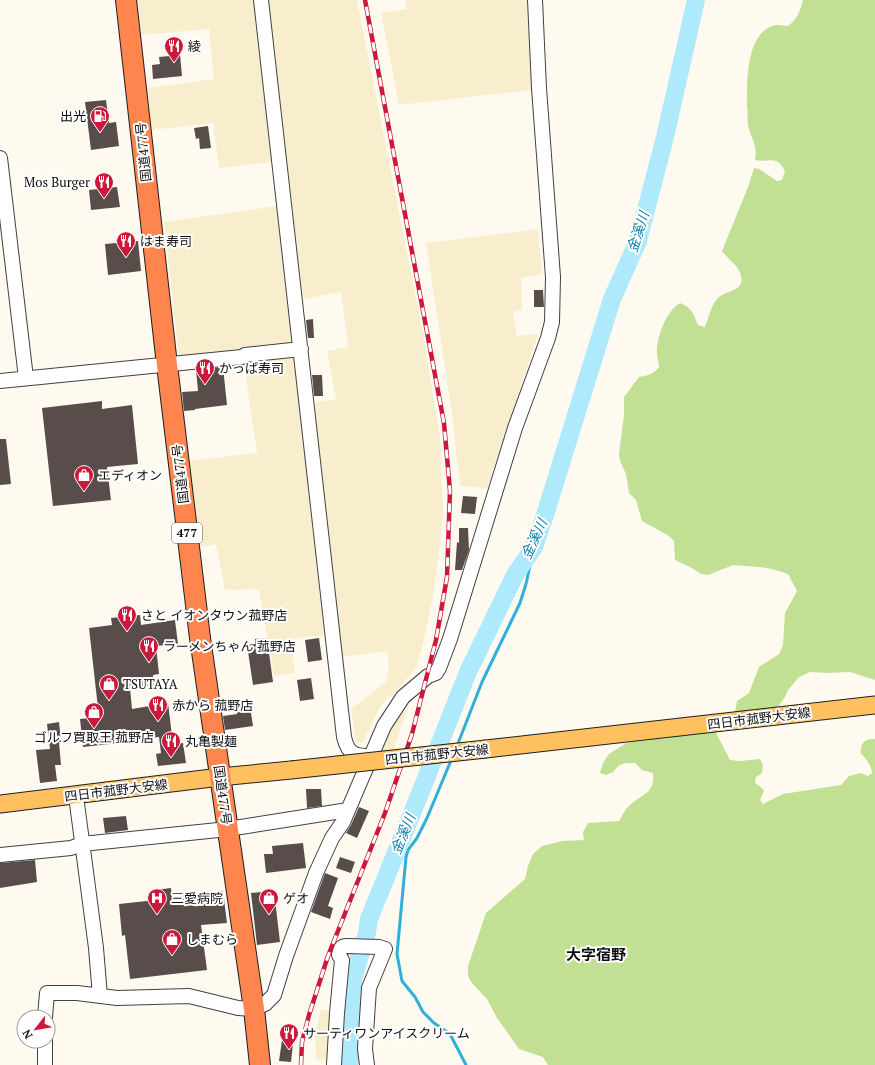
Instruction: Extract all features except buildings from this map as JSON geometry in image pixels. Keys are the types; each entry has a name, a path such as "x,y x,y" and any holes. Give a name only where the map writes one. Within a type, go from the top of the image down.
{"highway":[{"name":"国道477号","path":"126,0 167,365 200,638 254,1009 260,1065"}],"main road":[{"name":"四日市菰野大安線","path":"0,804 76,796 220,777 486,749 875,705"}],"street":[{"path":"261,0 344,737 346,748 350,752 360,756 371,756"},
{"path":"46,1009 47,993 77,993 132,999 189,996 238,1008 254,1009 266,1004 274,995 286,956 316,873 332,838 343,822 384,726 403,697 428,676 436,673 443,660 514,428 548,338 552,322 553,277 539,88 535,0"},
{"path":"0,158 26,378"},
{"path":"0,381 167,365 301,349"},
{"path":"76,796 96,948 100,996"},
{"path":"0,811 47,799"},
{"path":"0,855 71,848 82,844 228,829 348,810"},
{"path":"334,1065 342,960 339,955 341,948 343,946 347,946 379,947 385,949 369,988 365,1048 367,1065"},
{"path":"45,1049 45,1065"}],"shaded area":[{"path":"138,0 255,0 273,162 219,168 213,123 151,130 148,88 214,79 209,29 141,35"},
{"path":"268,0 357,0 420,318 440,436 443,516 434,591 425,636 416,668 399,688 381,705 363,742 356,743 351,709 386,681 389,665 387,651 340,657 313,403 336,399 327,351 348,347 341,292 303,299"},
{"path":"405,0 527,0 532,90 399,105 381,13 407,9"},
{"path":"278,206 324,635 290,639 295,673 274,676 259,589 225,590 216,544 201,547 189,461 257,453 242,352 179,358 164,222"},
{"path":"538,229 542,274 521,278 522,310 513,312 517,336 538,334 487,488 460,486 452,414 426,243"},
{"path":"410,702 393,751 377,753 390,731"},
{"path":"321,1010 331,1010 327,1061 316,1060 315,1034"}],"green space":[{"path":"803,0 875,0 875,680 850,672 810,672 799,677 788,690 778,707 735,712 737,701 749,693 759,667 779,654 783,645 785,613 797,591 788,574 772,569 733,565 708,575 701,574 675,560 674,541 669,536 642,521 636,500 629,493 626,474 620,461 619,454 624,415 624,397 639,377 650,374 659,367 657,356 658,340 666,318 675,307 680,303 687,307 693,314 698,325 705,327 712,308 718,298 741,284 739,270 722,251 748,187 754,168 759,169 777,181 782,180 785,171 776,161 755,160 756,150 749,130 747,106 747,85 750,60 753,47 758,37 766,29 776,25 788,26 794,21 801,8"},
{"path":"715,731 730,760 739,761 760,759 763,765 762,773 756,777 755,783 764,791 760,800 763,804 783,794 841,785 849,776 861,773 868,776 872,773 868,762 861,754 861,747 865,741 875,739 875,1065 548,1065 543,1057 519,1049 497,1018 487,999 472,983 468,976 468,966 486,913 525,879 533,854 542,846 562,841 584,840 583,832 588,823 619,821 628,807 650,789 653,780 653,773 642,770 635,763 625,763 618,766 613,772 606,775 600,773 603,763 609,754 626,743"}],"waterway":[{"name":"金溪川","path":"349,1065 353,979 367,933 369,919 468,672 515,575 534,547 612,299 638,241 665,137 696,0"},
{"path":"457,746 482,682 520,603 526,584 534,547"},
{"path":"452,758 427,818 417,838 408,850 406,857 397,954 402,981 415,997 423,1012 434,1023 450,1034 466,1065"}],"railway":[{"path":"301,1065 302,1042 328,956 385,813 412,734 436,640 447,577 450,491 444,423 365,0"}],"place":[{"name":"綾","path":"174,63"},
{"name":"出光","path":"100,133"},
{"name":"Mos Burger","path":"104,199"},
{"name":"はま寿司","path":"126,258"},
{"name":"かっぱ寿司","path":"205,385"},
{"name":"エディオン","path":"84,492"},
{"name":"さと イオンタウン菰野店","path":"127,632"},
{"name":"ラーメンちゃん 菰野店","path":"149,663"},
{"name":"TSUTAYA","path":"109,701"},
{"name":"赤から 菰野店","path":"158,722"},
{"name":"ゴルフ買取王 菰野店","path":"94,729"},
{"name":"丸亀製麺","path":"171,758"},
{"name":"三愛病院","path":"157,915"},
{"name":"ゲオ","path":"269,915"},
{"name":"しまむら","path":"172,956"},
{"name":"サーティワンアイスクリーム","path":"289,1050"}],"district":[{"name":"大字宿野","path":"596,955"}]}
